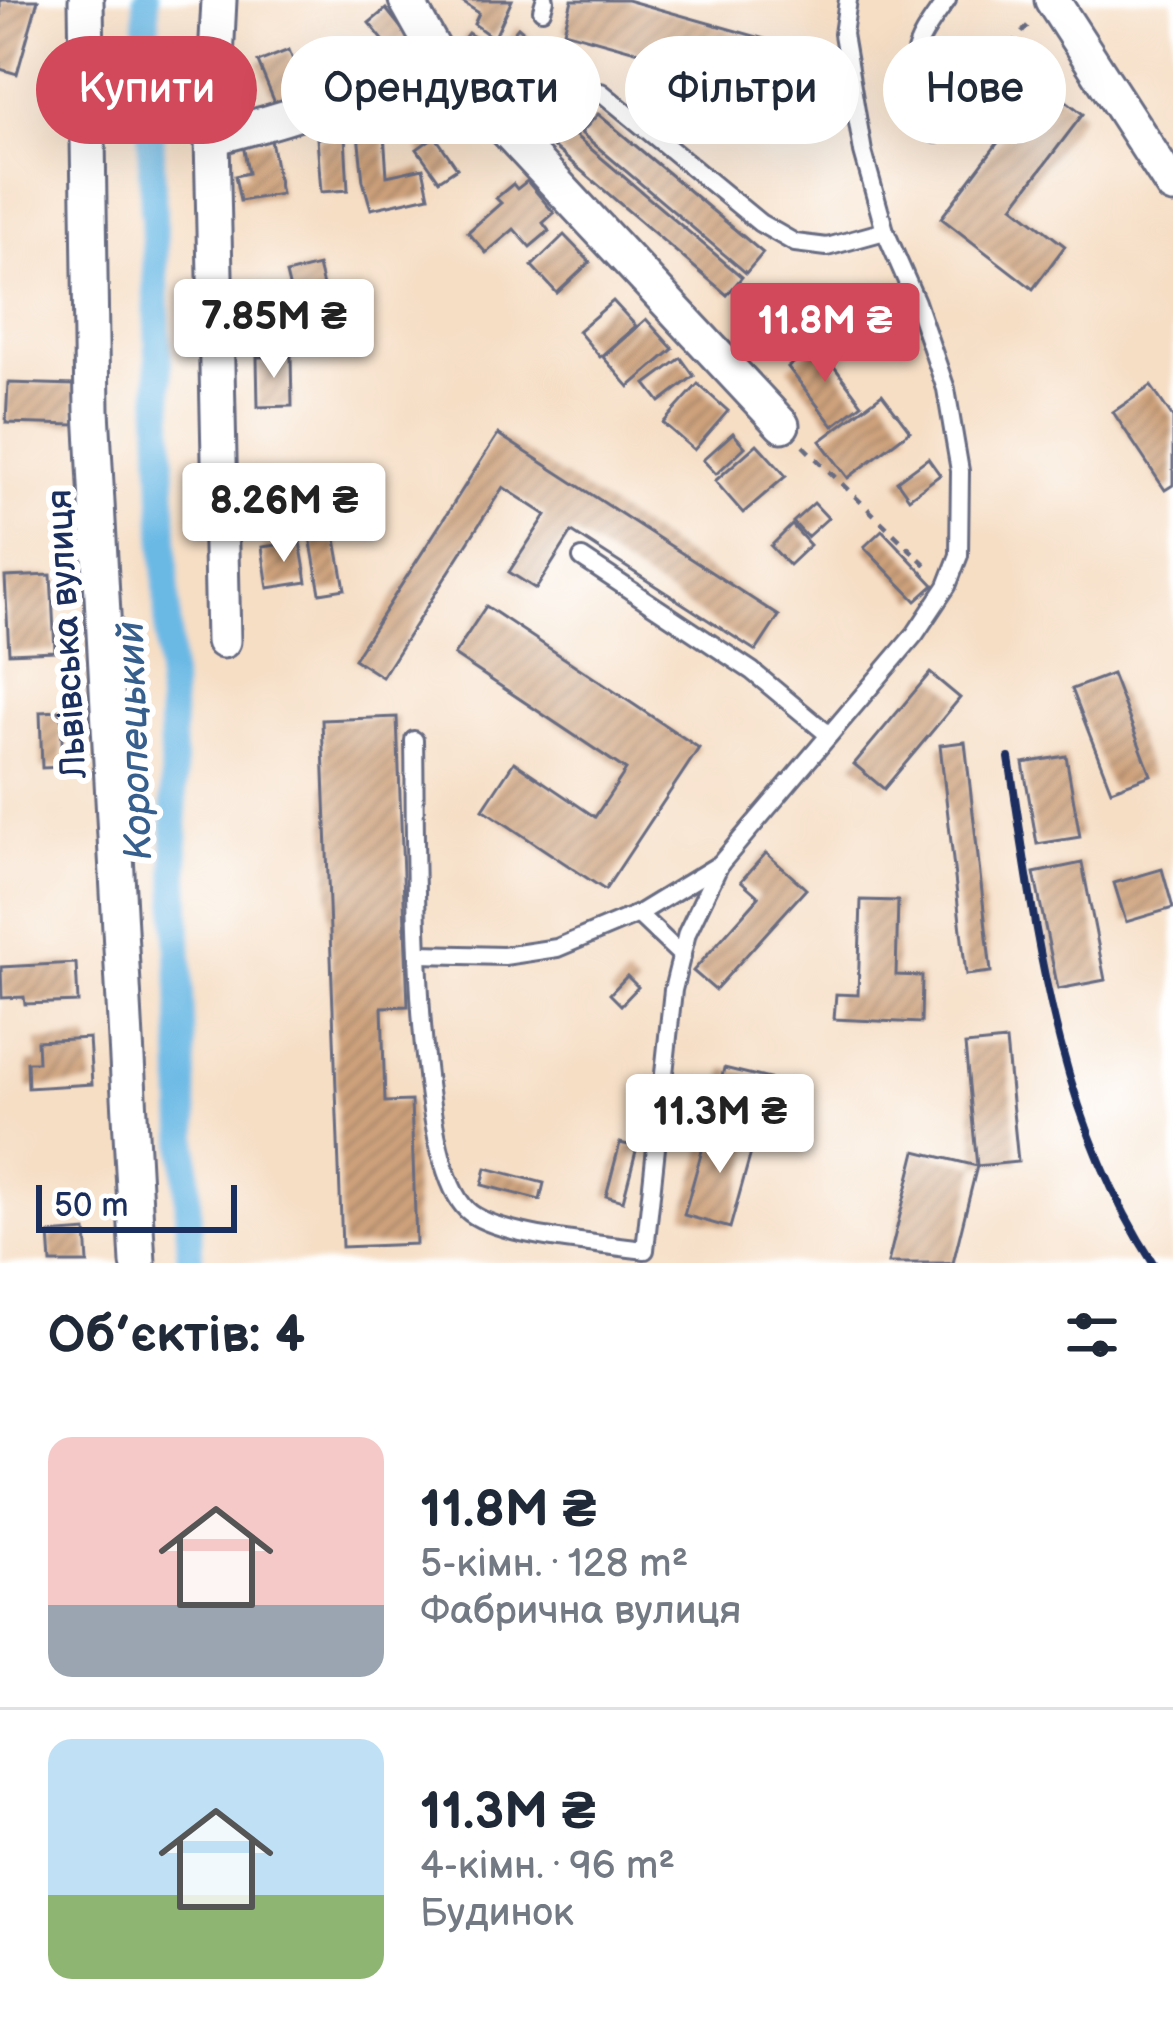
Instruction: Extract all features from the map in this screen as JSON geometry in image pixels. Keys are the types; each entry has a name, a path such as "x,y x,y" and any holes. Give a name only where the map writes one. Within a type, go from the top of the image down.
{"street":[{"name":"Львівська вулиця","path":"86,0 92,410 138,1263"},
{"path":"217,36 219,0"},
{"path":"406,0 426,36"},
{"path":"1044,8 1173,187"},
{"path":"212,144 223,641"},
{"path":"519,144 782,425"}],"lane":[{"path":"414,740 425,1070 435,1135 450,1181 466,1210 496,1226 645,1256 666,1042 687,933 720,864 915,634 947,586 958,555 959,471 946,389 885,231 851,93 843,34 848,0"},
{"path":"921,36 938,4"},
{"path":"601,92 760,223 795,242 827,247 885,231"},
{"path":"582,558 752,671 829,735"},
{"path":"419,953 503,956 557,948 638,914 720,864"},
{"path":"638,914 682,956"}],"path":[{"path":"1020,36 1044,8"},
{"path":"782,425 947,586"}],"building":[{"path":"0,0 38,0 17,74 0,69"},
{"path":"459,0 512,0 495,36 474,24 479,13"},
{"path":"572,0 627,0 754,36 625,36 625,48 601,41 601,36 564,31"},
{"path":"386,9 408,36 380,36 369,23"},
{"path":"281,53 280,115 258,62"},
{"path":"1066,101 1083,114 1066,136"},
{"path":"601,117 625,137 625,144 634,144 763,253 746,273 594,144 601,144"},
{"path":"271,140 281,194 240,201 235,176 248,173 243,144"},
{"path":"317,144 345,144 348,190 321,192"},
{"path":"359,144 385,144 387,176 423,168 429,196 371,209"},
{"path":"440,144 457,168 439,180 417,149"},
{"path":"550,144 585,144 742,277 727,295"},
{"path":"997,144 1060,144 1013,206 1065,246 1033,289 941,218"},
{"path":"527,181 554,213 543,223 549,231 530,247 514,229 486,253 468,232 501,203 496,198 513,184 517,189"},
{"path":"564,235 590,262 557,293 532,266"},
{"path":"318,266 328,307 296,315 286,274"},
{"path":"613,301 636,326 600,357 578,331"},
{"path":"646,319 673,349 629,387 603,357"},
{"path":"818,345 862,404 833,426 788,367"},
{"path":"291,356 292,406 258,407 257,357"},
{"path":"681,358 694,376 660,402 646,384"},
{"path":"8,383 76,385 75,425 6,423"},
{"path":"698,384 728,411 694,450 663,423"},
{"path":"1151,386 1173,418 1173,485 1165,490 1113,412"},
{"path":"882,394 910,431 848,478 820,441"},
{"path":"733,433 745,447 716,474 703,460"},
{"path":"498,434 779,616 756,651 572,532 536,589 509,572 546,515 503,487 382,677 354,659"},
{"path":"757,444 786,476 743,513 715,481"},
{"path":"928,458 940,475 909,498 897,481"},
{"path":"309,486 314,532 259,537 254,491"},
{"path":"814,503 828,518 807,537 793,522"},
{"path":"792,525 810,545 789,565 771,546"},
{"path":"882,530 934,585 916,601 864,547"},
{"path":"335,534 345,589 320,593 310,537"},
{"path":"300,542 307,582 268,588 262,547"},
{"path":"51,575 55,651 9,653 5,577"},
{"path":"486,606 699,748 605,890 483,809 514,762 595,817 626,770 454,655"},
{"path":"930,673 960,698 884,789 854,764"},
{"path":"1112,674 1151,775 1111,790 1072,689"},
{"path":"61,711 63,767 42,768 40,712"},
{"path":"397,717 408,1006 382,1007 385,1102 411,1101 416,1244 342,1247 322,720"},
{"path":"965,742 991,972 966,975 940,745"},
{"path":"1066,756 1080,837 1037,844 1023,763"},
{"path":"766,853 806,889 715,990 693,971 759,897 741,881"},
{"path":"1082,863 1105,980 1058,989 1034,873"},
{"path":"1162,869 1173,908 1126,922 1114,883"},
{"path":"861,900 898,901 896,975 922,976 921,1023 834,1019 836,994 858,995"},
{"path":"76,963 78,1002 25,1004 24,997 2,998 1,967"},
{"path":"627,976 638,987 621,1005 610,994"},
{"path":"89,1038 92,1084 28,1088 27,1062 38,1062 37,1041"},
{"path":"1006,1041 1018,1162 977,1166 965,1045"},
{"path":"724,1068 770,1079 763,1110 717,1099"},
{"path":"709,1125 755,1138 730,1228 684,1215"},
{"path":"620,1143 637,1147 623,1201 606,1196"},
{"path":"916,1151 977,1166 953,1263 888,1263"},
{"path":"486,1168 544,1183 540,1200 482,1185"},
{"path":"86,1231 88,1263 51,1263 49,1234"}],"waterway":[{"name":"Коропецький","path":"146,0 190,1263"}],"railway":[{"path":"1009,758 1041,954 1071,1083 1120,1205 1153,1263"}]}
